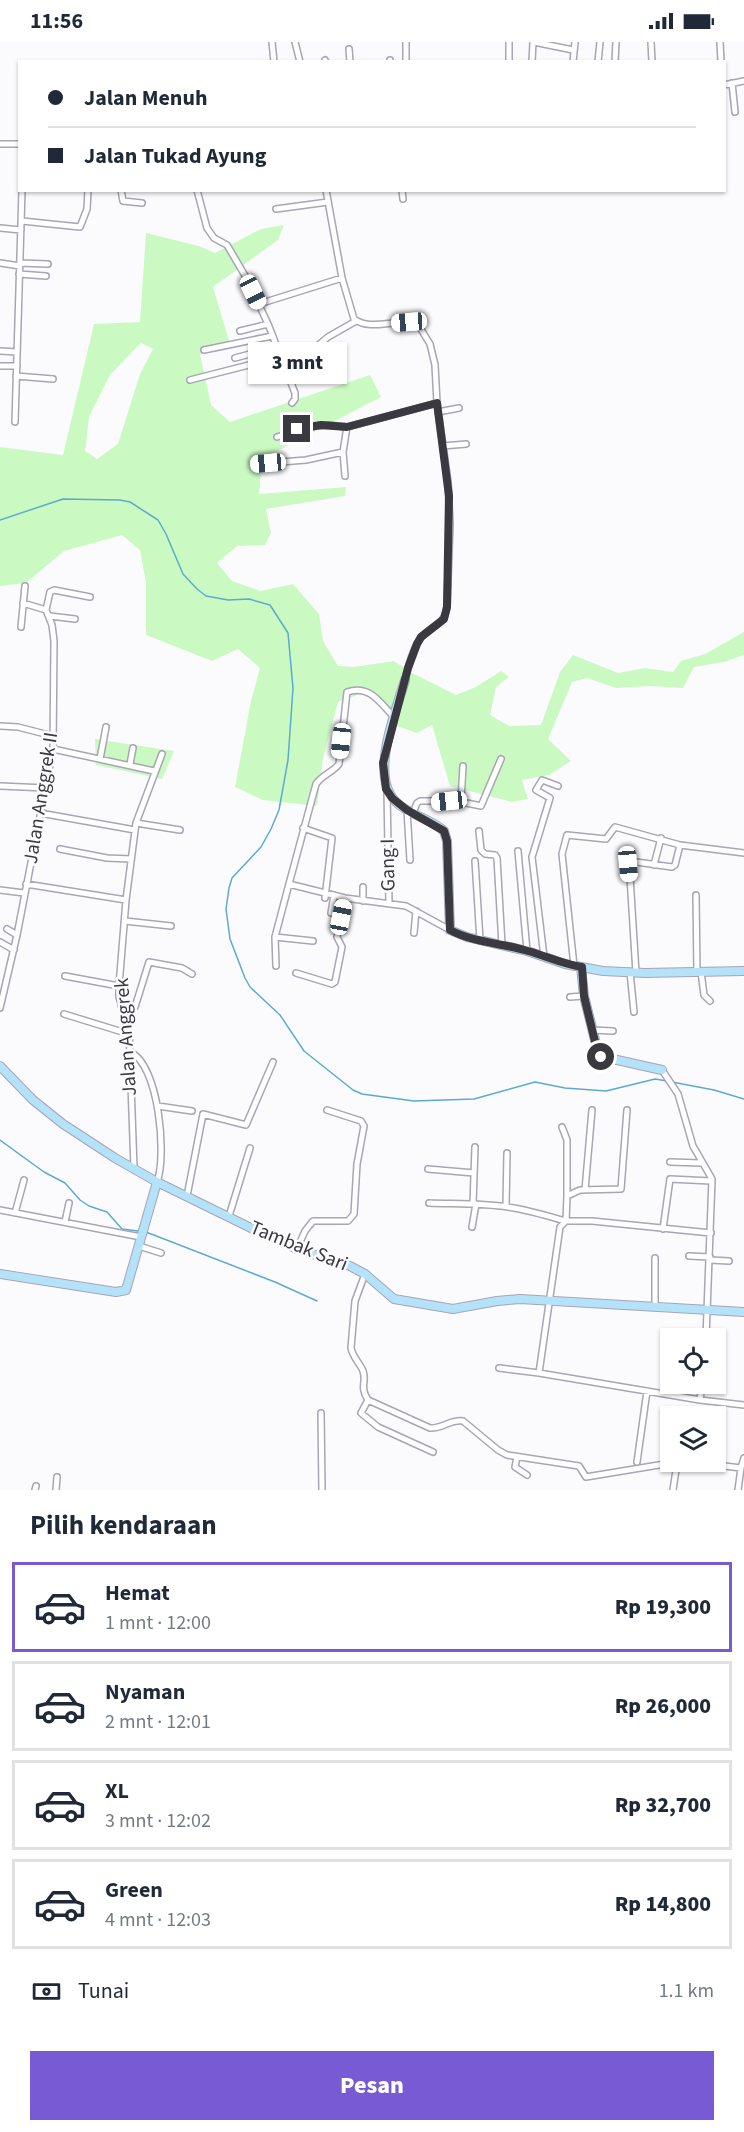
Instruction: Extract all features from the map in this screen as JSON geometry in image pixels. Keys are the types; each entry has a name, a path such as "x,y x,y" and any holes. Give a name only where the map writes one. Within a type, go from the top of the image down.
{"street":[{"path":"272,42 274,60"},
{"path":"295,42 300,60"},
{"path":"406,42 406,60"},
{"path":"509,42 509,60"},
{"path":"532,60 534,42 573,50"},
{"path":"573,60 574,42"},
{"path":"598,60 600,42"},
{"path":"615,60 616,42"},
{"path":"651,42 652,60"},
{"path":"720,42 721,60"},
{"path":"349,49 350,60"},
{"path":"735,112 727,83 744,81"},
{"path":"0,144 18,144"},
{"path":"15,422 22,192"},
{"path":"21,221 80,227 87,209 88,192"},
{"path":"121,192 123,201 142,203"},
{"path":"197,192 210,234 227,245 268,324 296,397 292,403"},
{"path":"326,192 342,278 352,315 356,321"},
{"path":"402,192 403,199"},
{"path":"276,209 328,202"},
{"path":"0,228 21,230"},
{"path":"0,263 48,264"},
{"path":"19,274 46,276"},
{"path":"259,304 342,278"},
{"path":"285,367 303,358 328,337 356,321 373,324 409,322 419,326 427,336 434,359 437,403 449,496 447,607 444,619 421,637 408,668 383,763 387,791 397,803 441,829 446,836 450,930"},
{"path":"240,331 268,324"},
{"path":"204,350 272,336"},
{"path":"235,358 276,347"},
{"path":"0,351 17,352"},
{"path":"190,380 281,360"},
{"path":"0,366 17,366"},
{"path":"16,376 53,379"},
{"path":"277,437 297,429 314,426 347,427 437,403"},
{"path":"438,412 459,408"},
{"path":"345,476 343,452 347,427"},
{"path":"442,446 466,444"},
{"path":"256,464 306,460 343,452"},
{"path":"21,627 25,586"},
{"path":"23,603 46,610 50,592 54,590 90,597"},
{"name":"Jalan Anggrek II","path":"0,1008 14,950 53,749 54,641 50,616 46,610"},
{"path":"50,616 75,619"},
{"path":"276,966 275,937 316,784 322,776 339,764 347,692 363,690 368,692 394,717"},
{"path":"0,726 18,727 53,736"},
{"path":"100,759 106,727"},
{"path":"130,764 133,748"},
{"path":"53,749 154,771"},
{"name":"Jalan Anggrek","path":"134,1168 129,1034 121,1005 119,986 126,900 136,823 162,754"},
{"path":"410,860 410,812 418,801 461,801 478,807 483,806 501,759"},
{"path":"461,801 463,766"},
{"path":"544,957 531,857 550,798 536,790 542,780 558,786"},
{"path":"0,786 46,788"},
{"name":"Gang I","path":"387,791 389,903"},
{"path":"40,813 135,830"},
{"path":"136,823 180,830"},
{"path":"706,1328 711,1180 693,1146 674,1086 662,1070 599,1056 578,967 562,854 565,836 570,834 606,839 615,827 680,845 744,853"},
{"path":"303,828 332,838 326,896"},
{"path":"479,831 481,850 485,854 495,855 497,860 502,945"},
{"path":"654,865 661,838"},
{"path":"634,1012 628,864 632,860 654,865 674,866 680,845"},
{"path":"60,849 107,858 131,859"},
{"path":"518,851 527,951"},
{"path":"475,861 480,940"},
{"path":"26,884 126,900"},
{"path":"289,884 326,896 334,895 406,906 450,930 578,967 633,973 744,971"},
{"path":"363,887 363,901"},
{"path":"0,890 24,893"},
{"path":"331,913 334,895"},
{"path":"696,895 699,972 704,995 710,1001"},
{"path":"296,973 332,984 334,982 342,947 337,937 345,898"},
{"path":"414,933 416,911"},
{"path":"125,921 171,926"},
{"path":"7,929 17,935"},
{"path":"275,937 313,940"},
{"path":"0,942 14,950"},
{"path":"121,1005 135,1007 149,962 182,968 192,974"},
{"path":"65,976 119,986"},
{"path":"570,997 584,996"},
{"path":"64,1014 129,1034"},
{"path":"592,1030 613,1031"},
{"path":"0,1274 119,1293 129,1286 160,1170 158,1106 146,1069 140,1058 130,1052"},
{"path":"187,1196 203,1114 246,1126 273,1062"},
{"name":"Tambak Sari","path":"0,1066 33,1100 95,1146 157,1182 297,1249 350,1266 365,1274 394,1299 442,1308 459,1308 512,1299 744,1312"},
{"path":"158,1106 192,1111"},
{"path":"297,1249 305,1231 313,1221 348,1221 354,1214 357,1164 364,1126 361,1121 327,1110"},
{"path":"585,1190 592,1110"},
{"path":"567,1197 577,1191 621,1189 627,1110"},
{"path":"539,1373 560,1227 566,1221 567,1140 562,1127"},
{"path":"472,1227 475,1204 475,1147"},
{"path":"229,1216 250,1148"},
{"path":"506,1206 507,1153"},
{"path":"670,1162 701,1163"},
{"path":"428,1169 474,1173"},
{"path":"663,1229 671,1178 711,1180"},
{"path":"15,1213 24,1180"},
{"path":"65,1222 69,1203"},
{"path":"429,1203 506,1206 539,1212 566,1221 592,1221 711,1233"},
{"path":"0,1217 1,1210 142,1233"},
{"path":"139,1246 161,1252"},
{"path":"689,1256 729,1261"},
{"path":"655,1258 655,1306"},
{"path":"365,1274 355,1300 351,1348 363,1371 363,1391 366,1403 361,1415 378,1427 433,1452"},
{"path":"499,1368 744,1405"},
{"path":"637,1462 647,1391"},
{"path":"700,1400 701,1394"},
{"path":"366,1403 430,1428 437,1428 456,1420 463,1421 498,1450 516,1461 527,1475"},
{"path":"321,1413 322,1490"},
{"path":"516,1461 581,1467 586,1477 660,1465"},
{"path":"726,1462 742,1463 738,1490"},
{"path":"673,1490 676,1472"},
{"path":"56,1490 57,1476"}],"green space":[{"path":"284,225 278,240 213,287 230,344 200,354 211,405 230,422 370,375 381,397 262,459 259,494 346,487 345,496 266,509 271,533 265,545 237,546 217,563 232,581 260,591 293,584 319,614 323,641 338,666 354,667 394,661 412,673 456,695 476,687 501,671 509,677 496,687 490,715 509,726 541,725 560,672 573,655 618,673 645,668 673,672 681,661 705,654 744,632 744,655 724,662 694,667 683,688 650,686 616,688 587,678 572,682 548,739 571,761 549,775 522,780 528,799 512,802 450,786 432,725 417,733 397,726 368,691 338,702 323,758 317,806 263,800 235,787 251,701 260,668 238,649 212,661 146,635 146,582 140,550 122,535 64,551 26,583 0,586 0,447 63,455 94,324 140,322 146,233 199,246 215,253 261,229","holes":["141,343 153,349 140,374 118,444 97,459 85,451 89,417 110,375"]},
{"path":"95,739 174,751 162,779 96,765"}],"waterway":[{"path":"0,520 63,499 130,502 158,520 183,574 197,589 206,596 228,600 249,599 270,605 288,633 293,688 288,760 279,810 261,847 232,878 226,909 230,939 245,978 250,987 280,1015 304,1051 353,1090 362,1094 414,1101 474,1099 535,1082 565,1088 606,1091 655,1079 667,1081"},
{"path":"672,1082 714,1090 744,1099"},
{"path":"0,1140 44,1172 65,1183 80,1200 89,1206 107,1212 122,1229 138,1231"},
{"path":"146,1232 275,1282 317,1301"}],"route":[{"path":"297,429 321,425 347,427 437,403 449,496 447,607 444,619 421,637 408,668 383,763 386,789 397,803 444,831 447,841 450,930 467,937 582,967 584,996 598,1054 601,1057"}]}
